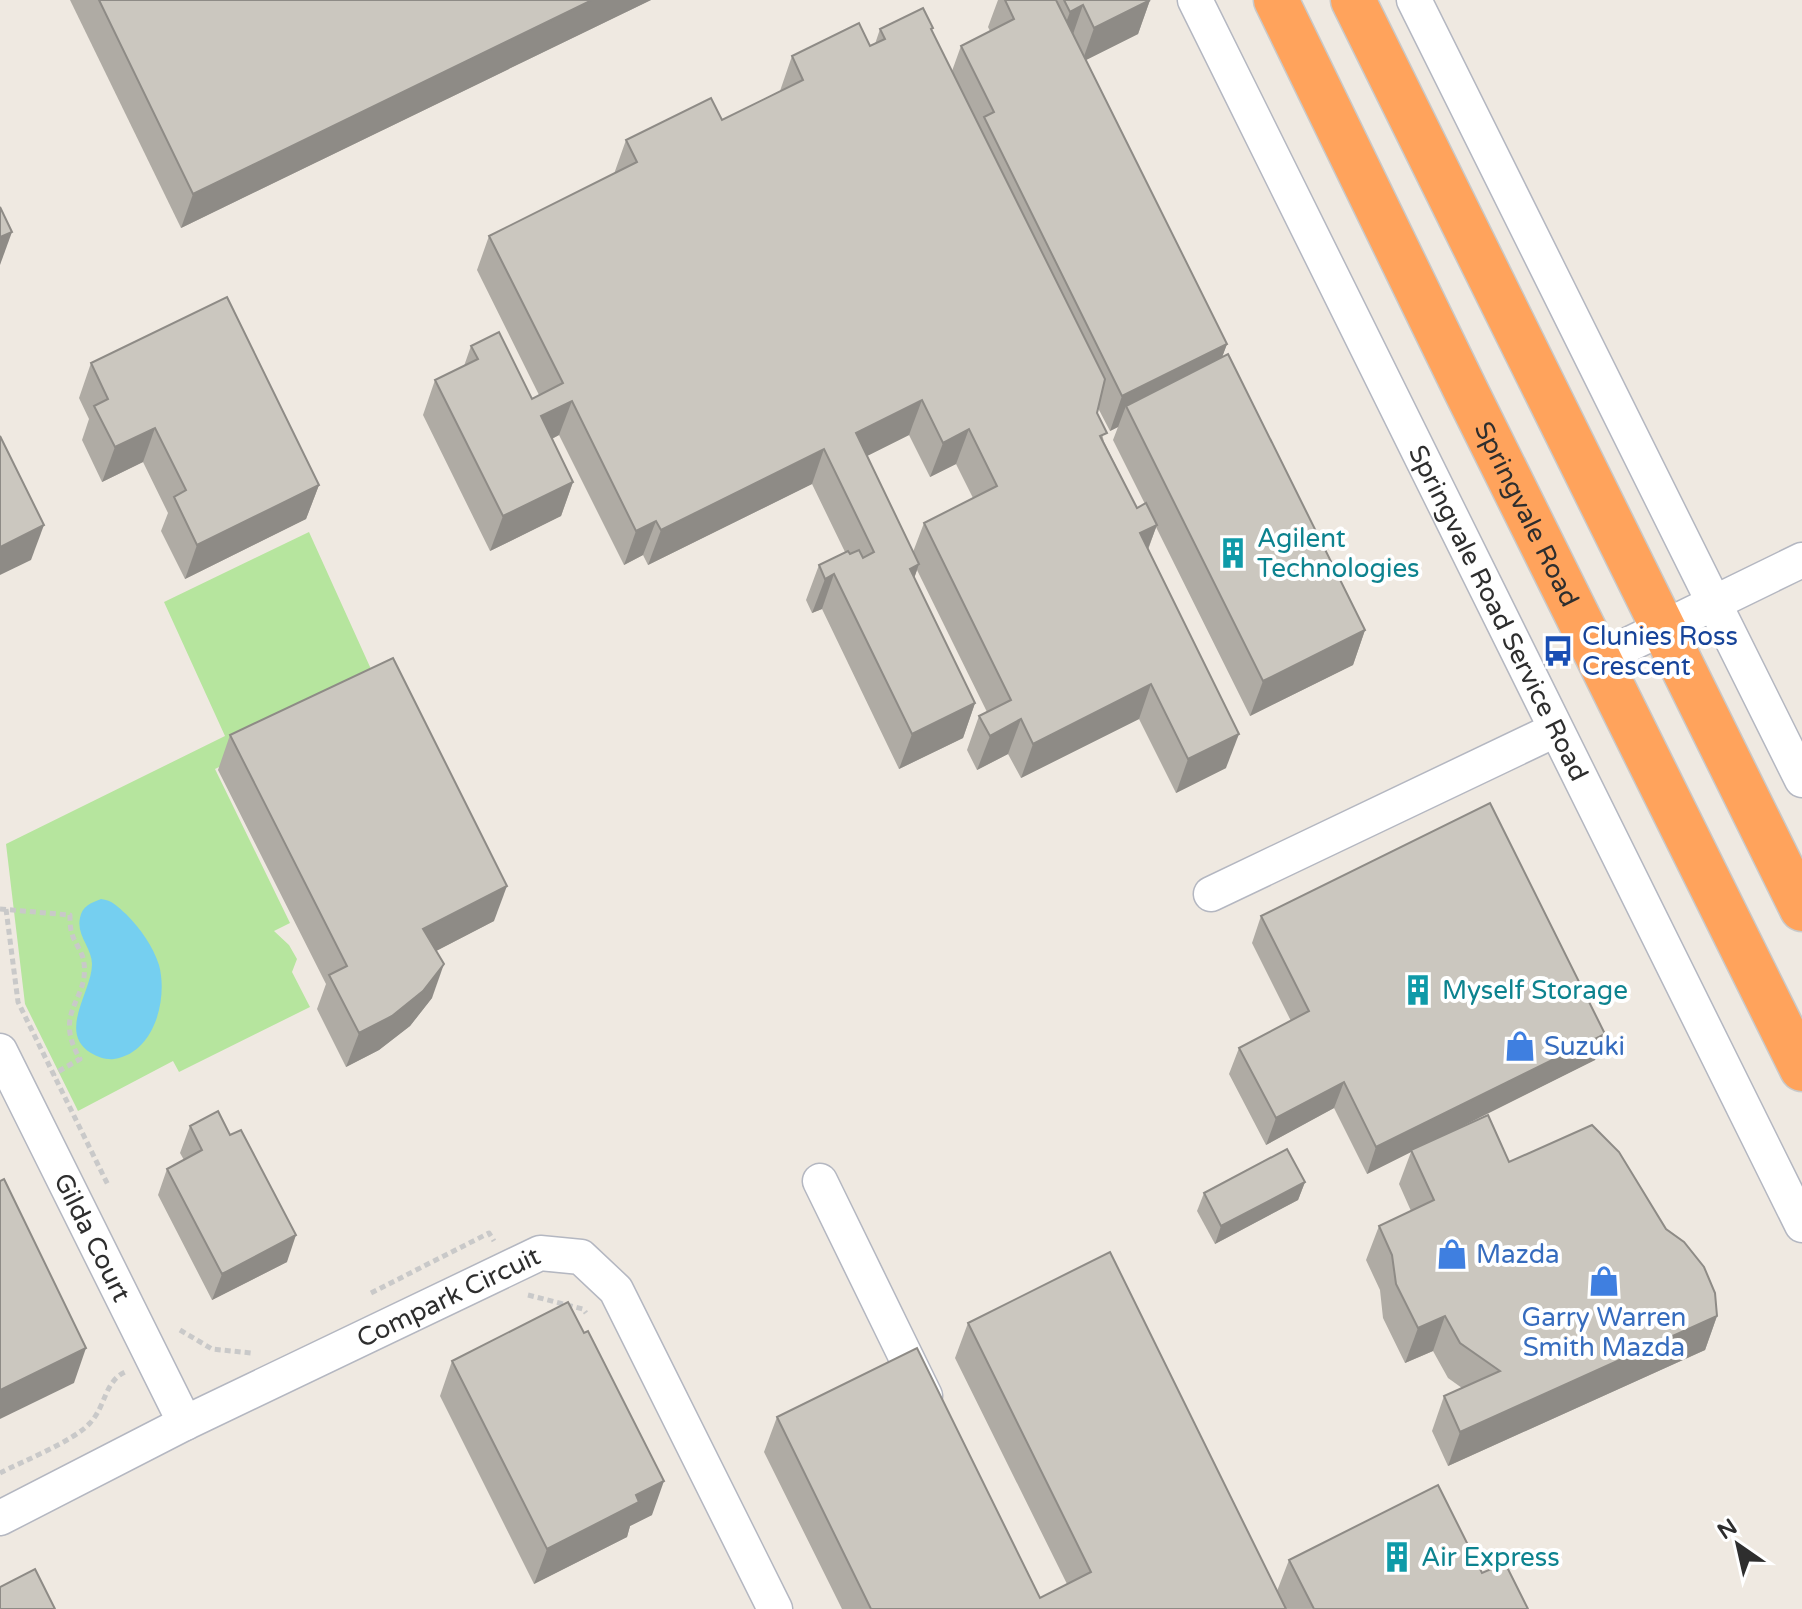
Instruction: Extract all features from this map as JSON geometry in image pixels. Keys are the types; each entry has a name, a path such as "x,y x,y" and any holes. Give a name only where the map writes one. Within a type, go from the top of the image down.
{"highway":[{"name":"Springvale Road","path":"1276,0 1802,1069"},
{"path":"1353,0 1802,909"}],"street":[{"name":"Springvale Road Service Road","path":"1195,0 1802,1225"},
{"path":"1414,0 1802,780"},
{"path":"1599,659 1802,560"},
{"path":"1211,894 1555,730"},
{"name":"Gilda Court","path":"0,1051 185,1423"},
{"path":"820,1181 938,1423"},
{"name":"Compark Circuit","path":"0,1518 185,1423 540,1253 581,1257 616,1290 775,1609"}],"path":[{"path":"54,1074 80,1059 69,1036 69,1021 83,978 84,963 72,934 70,915 3,909 18,1002 114,1197"},
{"path":"357,1300 489,1233 522,1294 583,1309 593,1321"},
{"path":"174,1319 181,1333 212,1349 251,1353 264,1347"},
{"path":"0,1473 88,1426 103,1407 110,1382 115,1376 153,1357 181,1333"}],"green space":[{"path":"309,532 380,689 215,769 290,923 274,931 289,945 297,959 292,972 310,1007 179,1072 173,1061 78,1111 25,1004 6,844 225,736 164,602"}],"water":[{"path":"101,899 117,906 141,931 159,965 161,978 160,1008 149,1035 128,1055 114,1059 91,1053 81,1044 76,1023 92,964 80,930 80,918 85,908"}],"building":[{"path":"99,0 592,0 193,194"},
{"path":"1005,0 1056,0 1227,344 1122,396 984,117 994,112 961,46 1014,19"},
{"path":"1064,0 1150,0 1094,28 1083,5 1070,12"},
{"path":"923,8 1105,379 1097,413 1107,433 1100,436 1137,508 1146,503 1157,525 1140,533 1239,734 1188,759 1151,684 1033,744 1021,719 990,736 979,716 1011,700 924,523 997,486 969,429 943,443 922,400 856,433 919,564 910,569 975,703 912,734 834,574 825,579 819,565 848,551 850,554 859,550 863,558 874,552 824,449 661,530 656,521 636,531 572,401 541,416 573,482 503,516 435,380 478,359 471,346 499,332 532,399 563,383 489,236 637,162 626,140 711,98 722,120 803,80 792,56 859,23 870,46 885,39 880,29"},
{"path":"0,207 12,232 0,237"},
{"path":"227,297 319,485 197,545 174,497 186,490 155,428 115,447 94,406 108,399 91,363"},
{"name":"Agilent Technologies","path":"1228,354 1365,630 1263,681 1126,406"},
{"path":"0,436 44,525 0,547"},
{"path":"393,658 507,886 423,929 444,964 423,991 392,1016 359,1033 329,975 347,966 230,735"},
{"name":"Myself Storage","path":"1490,803 1605,1034 1376,1147 1344,1082 1276,1118 1239,1048 1309,1011 1261,916"},
{"path":"218,1111 230,1135 241,1130 296,1235 222,1274 167,1169 202,1150 190,1126"},
{"path":"1488,1115 1509,1162 1592,1125 1619,1152 1666,1229 1684,1242 1704,1267 1715,1293 1717,1316 1460,1432 1444,1396 1500,1371 1460,1343 1445,1316 1418,1328 1396,1284 1392,1255 1379,1226 1434,1200 1411,1150"},
{"path":"1287,1149 1305,1182 1221,1226 1204,1193"},
{"path":"4,1179 86,1348 0,1390 0,1181"},
{"path":"1110,1252 1286,1609 871,1609 777,1417 917,1348 1040,1598 1091,1572 968,1323"},
{"path":"568,1302 584,1333 588,1331 664,1481 636,1495 639,1502 547,1549 452,1361"},
{"path":"1438,1485 1482,1573 1505,1563 1528,1609 1314,1609 1289,1560"},
{"path":"35,1569 55,1609 0,1609 0,1587"}],"place":[{"name":"Agilent Technologies","path":"1233,553"},
{"name":"Clunies Ross Crescent","path":"1558,651"},
{"name":"Myself Storage","path":"1418,990"},
{"name":"Suzuki","path":"1520,1046"},
{"name":"Mazda","path":"1452,1254"},
{"name":"Garry Warren Smith Mazda","path":"1604,1281"},
{"name":"Air Express","path":"1397,1557"}]}
